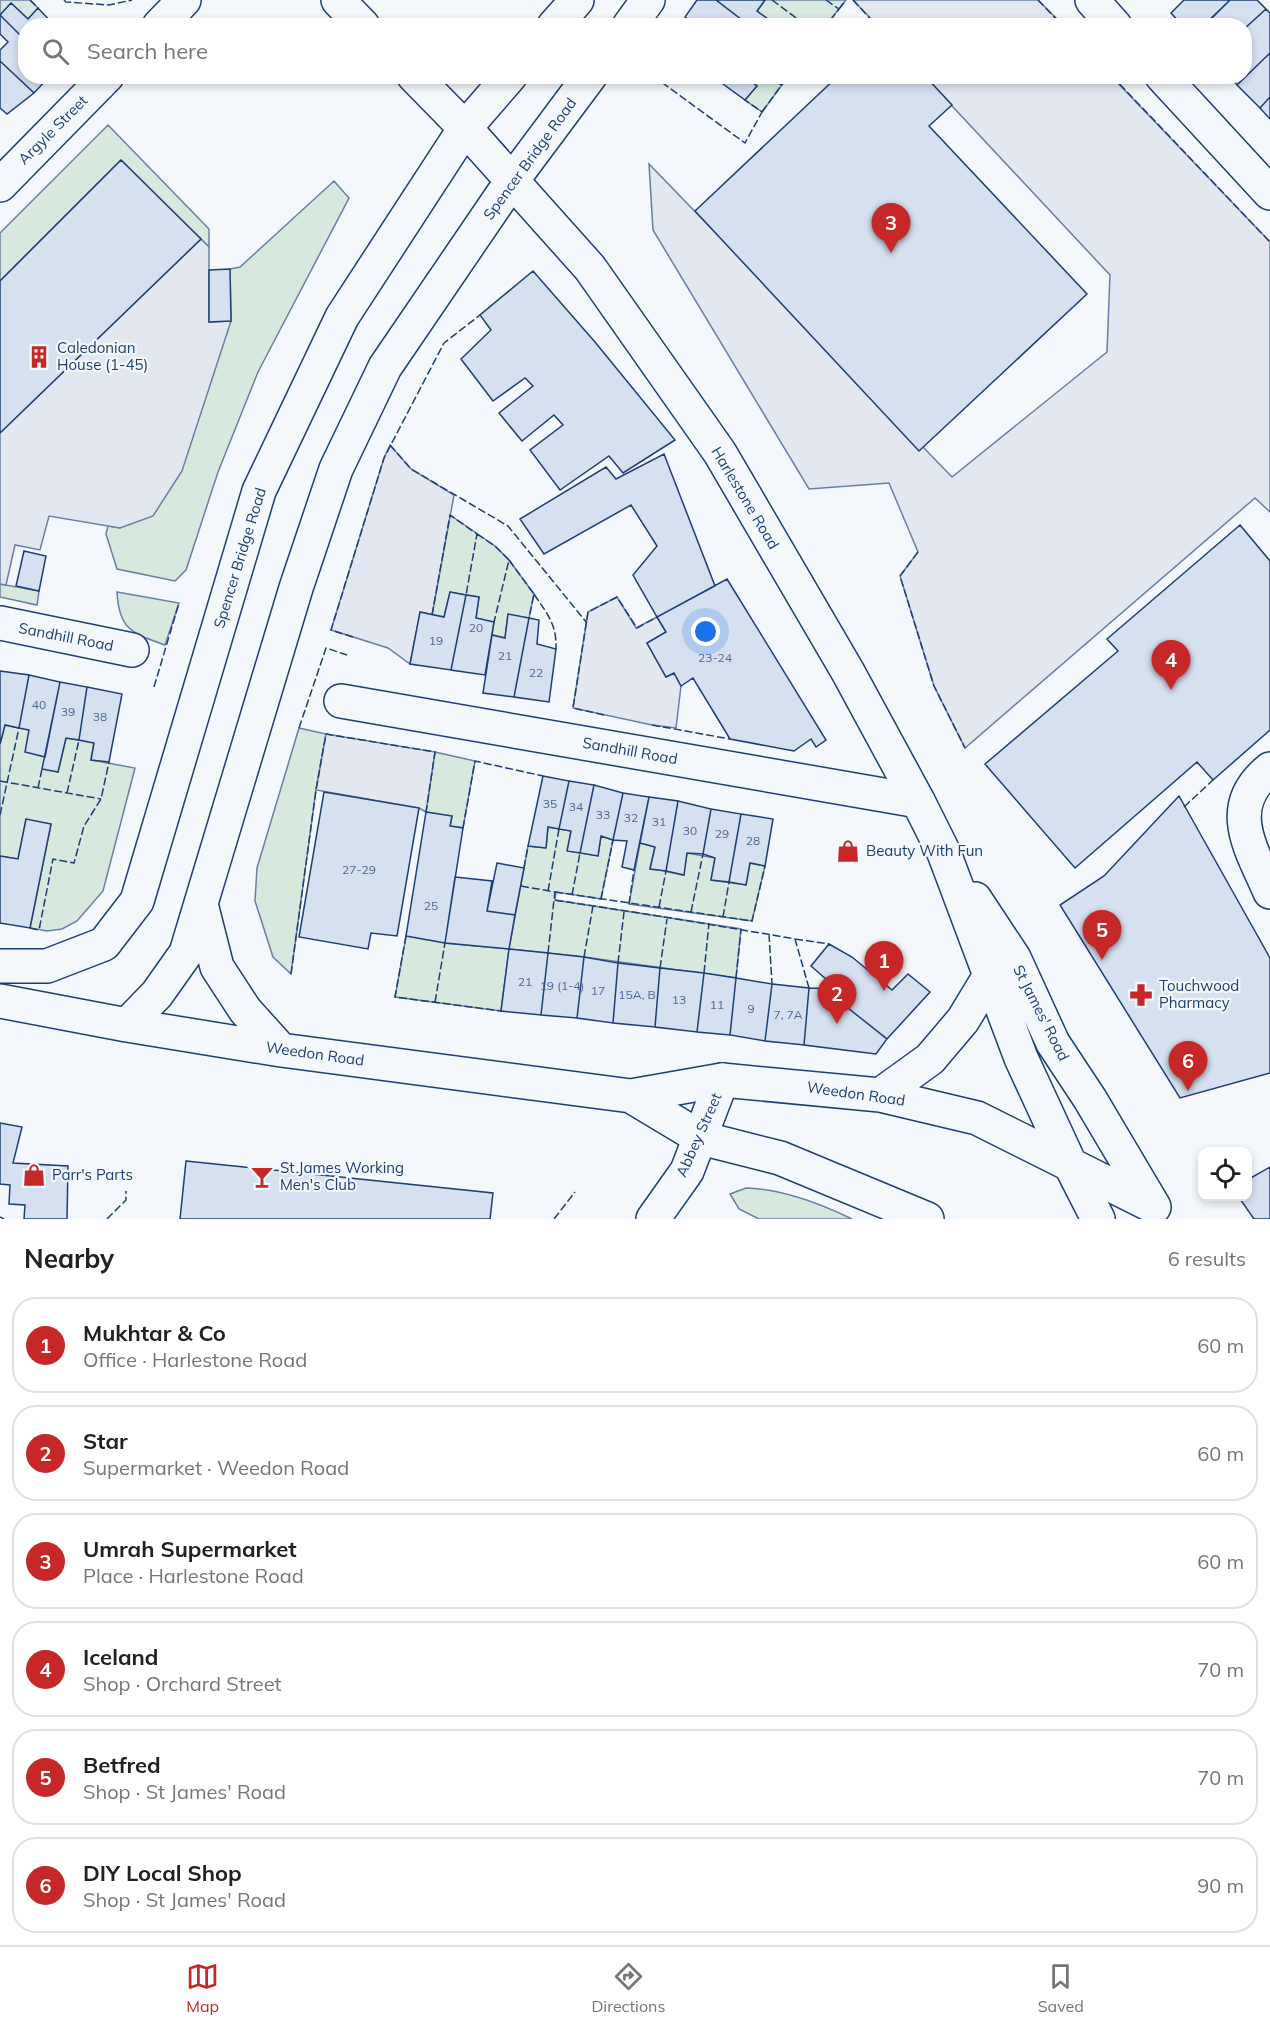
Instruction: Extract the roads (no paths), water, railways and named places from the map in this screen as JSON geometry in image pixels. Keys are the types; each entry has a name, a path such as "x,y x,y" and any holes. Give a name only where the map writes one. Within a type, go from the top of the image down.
{"main road":[{"path":"167,18 184,0"},
{"path":"338,0 355,18"},
{"path":"561,18 576,0"},
{"path":"634,18 648,0"},
{"name":"Argyle Street","path":"0,184 99,84"},
{"name":"Harlestone Road","path":"422,84 465,128 590,268 720,453 848,672 944,853 1021,1058 1070,1164"},
{"name":"Spencer Bridge Road","path":"0,966 47,966 104,944 137,901 259,490 342,317 465,128 503,84"},
{"name":"Spencer Bridge Road","path":"127,1025 158,994 186,953 297,588 336,469 385,367 511,182 584,84"},
{"path":"1169,84 1270,193"},
{"name":"Sandhill Road","path":"0,624 132,650"},
{"name":"Sandhill Road","path":"341,701 918,801"},
{"path":"1270,770 1262,776 1245,801 1243,825 1270,892"},
{"name":"St James' Road","path":"944,853 1014,958 1053,1043 1090,1099 1158,1213"},
{"path":"201,904 217,967 245,1010 281,1050"},
{"path":"880,1095 930,1059 963,1020 989,977"},
{"name":"Weedon Road","path":"0,1001 127,1025 281,1050 632,1095 722,1080 880,1095 977,1118 1070,1164"},
{"name":"Abbey Street","path":"653,1219 687,1171 722,1080"},
{"name":"Weedon Road","path":"632,1095 701,1138 780,1158 927,1219"},
{"path":"1070,1164 1098,1219"},
{"name":"St James' Road","path":"1070,1164 1158,1213"}],"place":[{"name":"Umrah Supermarket","path":"891,253"},
{"name":"Caledonian House (1-45)","path":"39,357"},
{"name":"Iceland","path":"1171,690"},
{"name":"Beauty With Fun","path":"848,851"},
{"name":"Betfred","path":"1102,960"},
{"name":"Mukhtar & Co","path":"884,991"},
{"name":"Touchwood Pharmacy","path":"1141,995"},
{"name":"Star","path":"837,1024"},
{"name":"DIY Local Shop","path":"1188,1091"},
{"name":"Parr's Parts","path":"34,1175"},
{"name":"St James Working Men's Club","path":"262,1177"}]}
